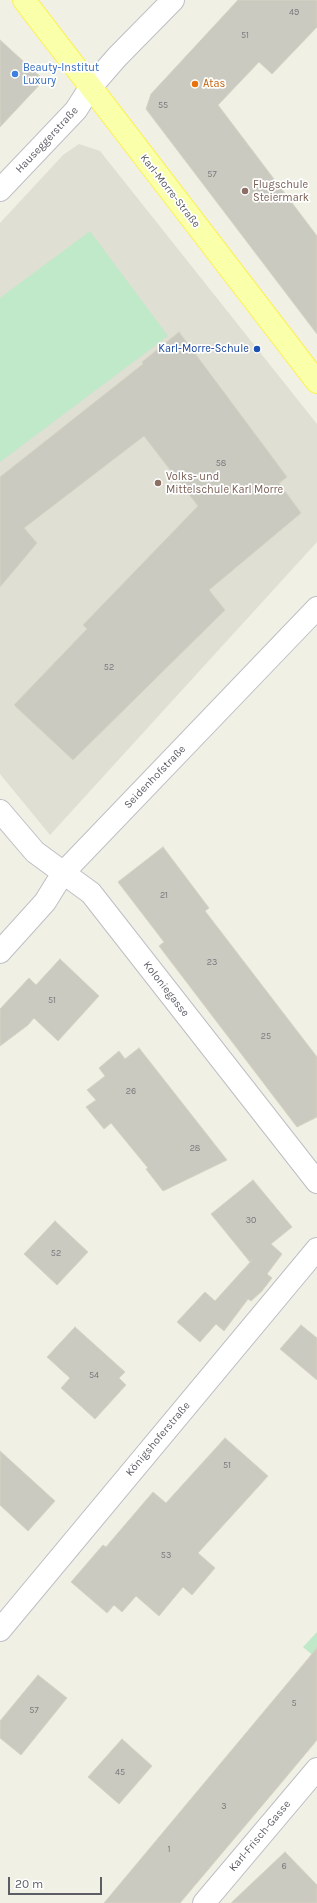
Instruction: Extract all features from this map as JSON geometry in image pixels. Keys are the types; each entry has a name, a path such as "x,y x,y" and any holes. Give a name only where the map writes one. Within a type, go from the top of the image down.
{"main road":[{"name":"Karl-Morre-Straße","path":"24,0 317,382"}],"street":[{"name":"Hauseggerstraße","path":"0,190 76,110 90,88 117,57 173,0"},
{"name":"Seidenhofstraße","path":"0,952 45,902 63,873 317,608"},
{"name":"Koloniegasse","path":"0,811 35,852 91,893 317,1182"},
{"name":"Königshoferstraße","path":"0,1630 317,1249"},
{"name":"Karl-Frisch-Gasse","path":"204,1903 317,1769"}],"shaded area":[{"name":"Volks- und Mittelschule Karl Morre","path":"79,144 100,151 317,424 317,542 50,835 0,774 0,223 63,155"}],"green space":[{"path":"90,231 168,336 0,462 0,298"},
{"path":"317,1632 317,1659 303,1647"}],"building":[{"path":"238,0 317,0 317,27 272,74 259,62 218,105 317,236 317,334 146,109 151,94"},
{"path":"0,40 44,80 0,127"},
{"path":"179,332 287,477 279,483 301,513 209,590 225,610 73,760 14,705 87,629 83,625 198,506 144,436 24,528 37,543 0,587 0,477 143,364 142,362"},
{"path":"163,847 209,908 205,911 317,1057 317,1117 297,1127 159,946 164,942 118,882"},
{"path":"60,959 99,996 58,1041 34,1018 28,1025 0,1046 0,1009 29,978 36,985"},
{"path":"139,1048 227,1160 163,1191 146,1169 148,1168 111,1123 104,1129 86,1107 96,1100 87,1090 105,1076 99,1068 119,1051 125,1059"},
{"path":"253,1180 292,1227 271,1244 282,1254 267,1274 272,1278 262,1291 251,1301 248,1299 224,1331 216,1324 200,1342 177,1322 205,1292 215,1301 253,1259 250,1262 211,1214"},
{"path":"55,1221 88,1252 57,1285 24,1254"},
{"path":"301,1325 317,1338 317,1380 280,1349"},
{"path":"75,1327 125,1372 119,1378 126,1385 95,1419 61,1388 70,1378 47,1357"},
{"path":"225,1438 268,1476 198,1553 215,1568 192,1595 183,1587 159,1616 136,1596 122,1612 114,1605 107,1613 71,1582 103,1545 106,1547 153,1492 166,1503"},
{"path":"0,1451 55,1501 28,1531 0,1505"},
{"path":"317,1648 317,1740 282,1782 180,1903 104,1903"},
{"path":"38,1675 67,1698 21,1755 0,1738 0,1721"},
{"path":"122,1739 152,1766 119,1804 88,1777"},
{"path":"285,1852 317,1885 317,1903 231,1903"}],"place":[{"name":"Beauty-Institut Luxury","path":"15,74"},
{"name":"Atas","path":"195,84"},
{"name":"Flugschule Steiermark","path":"245,191"},
{"name":"Karl-Morre-Schule","path":"257,349"},
{"name":"Volks- und Mittelschule Karl Morre","path":"158,483"}]}
